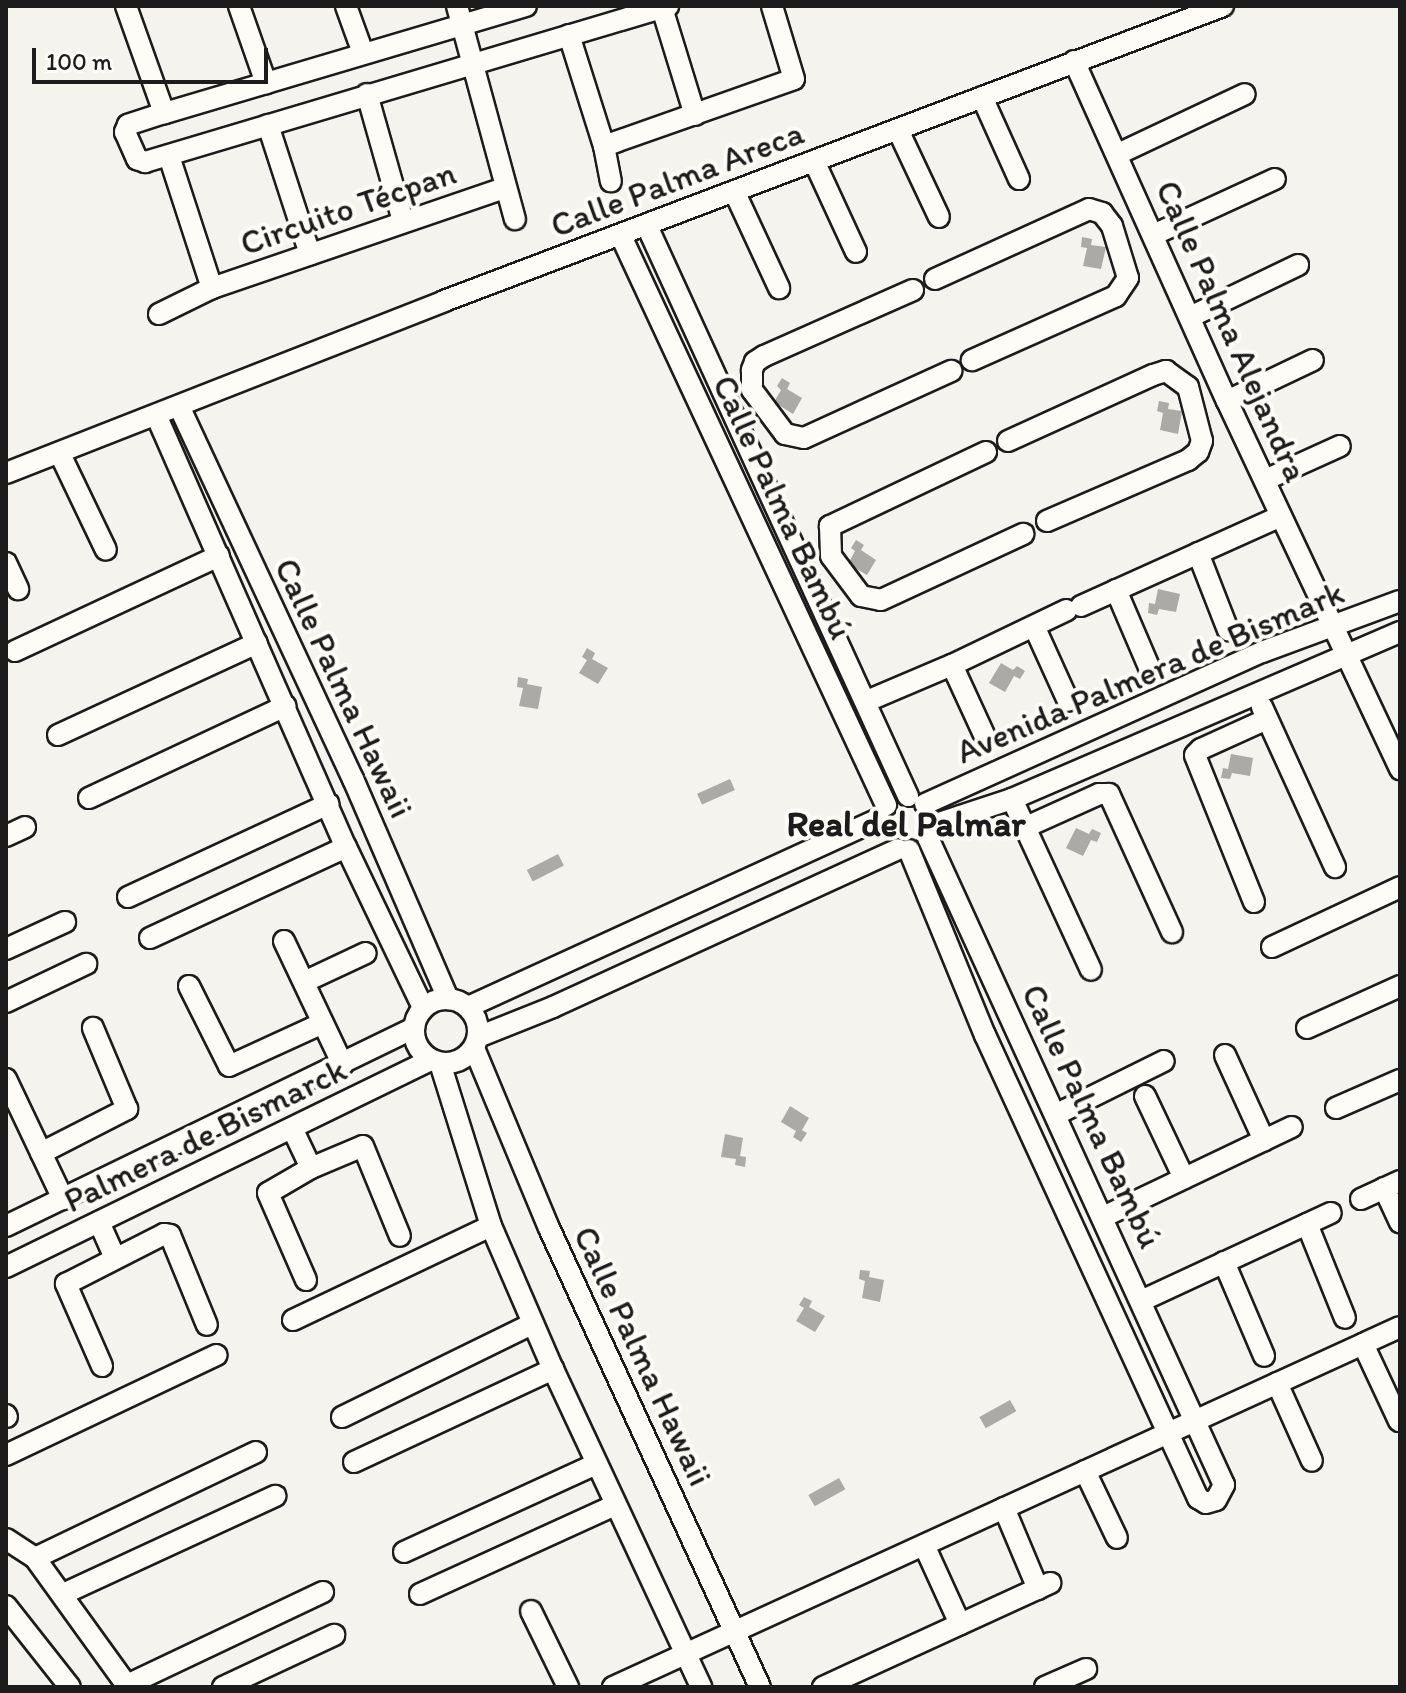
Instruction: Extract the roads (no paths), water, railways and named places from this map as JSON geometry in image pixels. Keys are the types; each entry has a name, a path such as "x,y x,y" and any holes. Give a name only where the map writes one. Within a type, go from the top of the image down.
{"street":[{"path":"126,6 164,113"},
{"path":"239,6 266,83"},
{"path":"346,6 363,53"},
{"path":"526,6 461,15 363,53 128,125 125,132 141,162 169,156 367,94 665,7 695,115"},
{"path":"604,146 794,79 772,6"},
{"name":"Calle Palma Areca","path":"6,473 1223,6"},
{"name":"Circuito Técpan","path":"461,15 471,64 515,219"},
{"path":"569,35 604,146 611,181"},
{"name":"Calle Palma Alejandra","path":"1074,61 1281,516 1395,743 1400,769"},
{"path":"367,94 403,221"},
{"path":"1118,154 1245,94"},
{"path":"982,97 1019,179"},
{"path":"268,125 310,254"},
{"path":"898,130 939,217"},
{"name":"Circuito Técpan","path":"169,156 212,288"},
{"path":"814,161 856,252"},
{"path":"1153,235 1275,179"},
{"name":"Circuito Técpan","path":"159,314 212,288 504,188"},
{"path":"735,193 779,288"},
{"path":"935,279 1089,209 1102,213 1112,226 1128,278 1116,296 972,360"},
{"path":"1112,226 1142,212"},
{"name":"Calle Palma Bambú","path":"621,236 882,812 882,837 904,849 985,1035 1198,1498 1206,1503 1216,1500 1224,1485 1195,1420 917,800 804,569 647,226"},
{"path":"1190,317 1298,265"},
{"path":"913,290 764,356 755,362 752,370 752,390 785,434 804,438 951,371"},
{"path":"1227,401 1313,360"},
{"path":"1008,441 1166,371 1188,387 1202,441 1198,452 1188,460 1047,521"},
{"path":"1188,387 1216,375"},
{"path":"728,401 752,390"},
{"name":"Calle Palma Hawaii","path":"179,406 353,779 448,999"},
{"name":"Calle Palma Hawaii","path":"156,415 346,847 423,1008"},
{"path":"1265,480 1340,446"},
{"path":"986,452 830,526 831,556 861,596 881,600 1023,534"},
{"path":"60,454 106,550"},
{"path":"867,701 1281,516"},
{"path":"1198,553 1228,630"},
{"path":"15,651 219,556"},
{"path":"804,569 831,556"},
{"path":"6,563 18,589"},
{"path":"1116,590 1149,667"},
{"name":"Avenida Palmera de Bismark","path":"882,812 917,800 1262,652 1400,601"},
{"path":"1034,626 1068,701"},
{"name":"Avenida Palmera de Bismark","path":"904,849 931,832 1400,632"},
{"path":"58,735 257,643"},
{"path":"952,665 986,739"},
{"path":"1256,692 1335,867"},
{"path":"89,798 285,706"},
{"path":"1254,902 1195,755 1201,749 1267,719"},
{"path":"1026,827 1099,794 1109,794 1172,932"},
{"path":"1012,799 1091,970"},
{"path":"128,897 328,804"},
{"path":"468,1007 882,812"},
{"path":"6,836 25,827"},
{"path":"150,938 346,847"},
{"path":"436,1062 459,1061 476,1042 904,849"},
{"path":"1272,947 1400,887"},
{"path":"6,949 65,922"},
{"path":"284,941 343,1065"},
{"path":"304,982 366,953"},
{"path":"6,1002 86,964"},
{"path":"189,986 229,1066 323,1023"},
{"path":"1307,1028 1400,986"},
{"path":"476,1042 475,1016 468,1007 448,999 434,1001 423,1008 414,1028 415,1041 436,1062 491,1226 532,1324 701,1687"},
{"path":"41,1153 127,1109 93,1028"},
{"name":"Palmera de Bismarck","path":"6,1226 414,1028"},
{"name":"Calle Palma Hawaii","path":"476,1042 549,1228 760,1687"},
{"path":"1225,1055 1264,1140"},
{"path":"1057,1114 1164,1061"},
{"name":"Palmera de Bismarck","path":"6,1267 436,1062"},
{"path":"6,1079 13,1112 41,1153 63,1199"},
{"path":"1336,1108 1400,1080"},
{"path":"1145,1096 1184,1178"},
{"path":"1103,1217 1292,1127"},
{"path":"292,1128 311,1168"},
{"path":"306,1280 268,1193 311,1168 363,1146 400,1236"},
{"path":"1361,1199 1392,1185 1400,1223"},
{"path":"1141,1301 1331,1213"},
{"path":"99,1222 115,1258"},
{"path":"1307,1224 1345,1318"},
{"path":"293,1320 491,1226"},
{"path":"102,1366 66,1284 164,1234 170,1235 207,1325"},
{"path":"1224,1262 1264,1356"},
{"path":"342,1417 532,1324"},
{"path":"613,1687 1400,1327"},
{"path":"1363,1344 1399,1421"},
{"path":"6,1455 217,1355"},
{"path":"354,1462 553,1369"},
{"path":"1277,1383 1312,1461"},
{"path":"35,1558 256,1452"},
{"path":"404,1552 596,1464"},
{"path":"1085,1471 1117,1538"},
{"path":"63,1594 275,1496"},
{"path":"420,1594 615,1505"},
{"path":"823,1687 1044,1586 1004,1508"},
{"path":"6,1539 35,1558 128,1686 323,1592"},
{"path":"924,1545 960,1624"},
{"path":"6,1606 70,1687"},
{"path":"531,1611 568,1687"},
{"path":"223,1687 334,1635"},
{"path":"1045,1687 1086,1669"}],"district":[{"name":"Real del Palmar","path":"906,824"}]}
